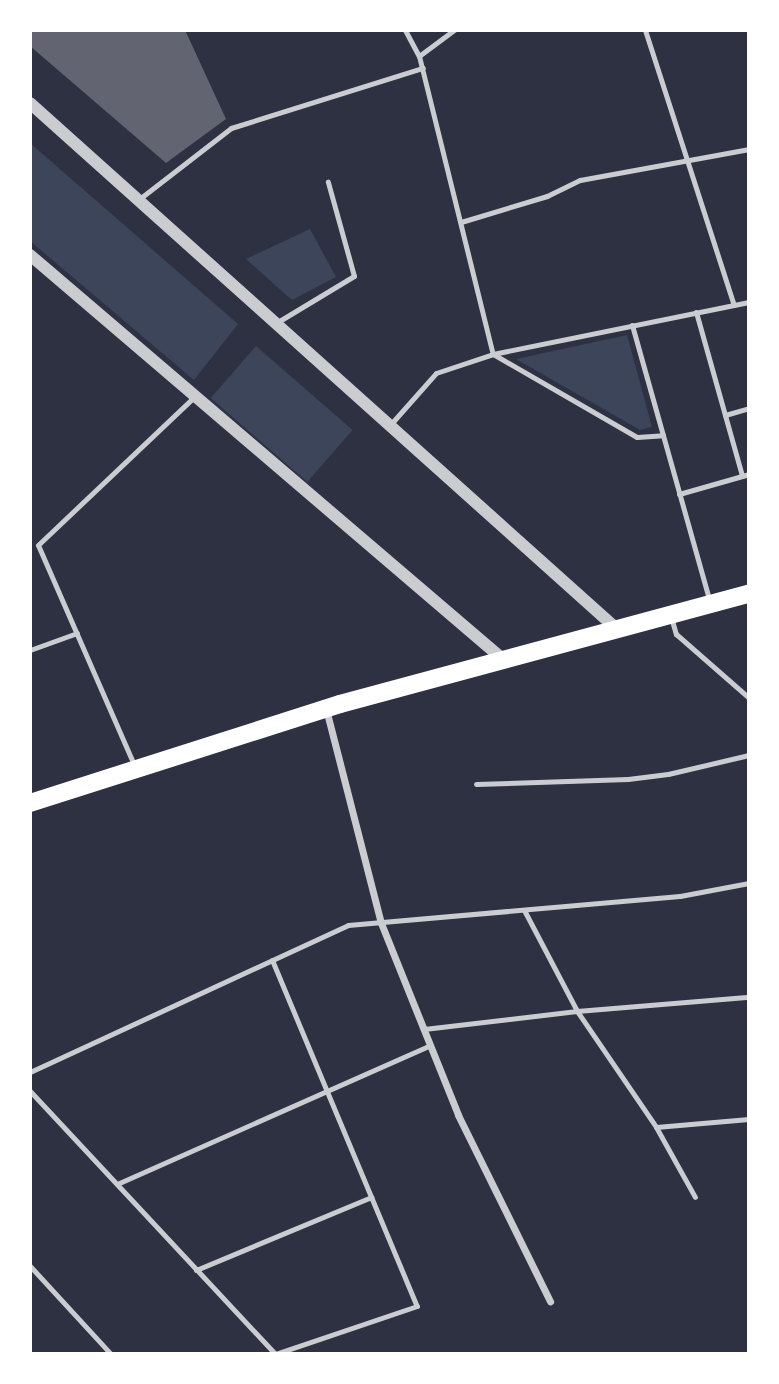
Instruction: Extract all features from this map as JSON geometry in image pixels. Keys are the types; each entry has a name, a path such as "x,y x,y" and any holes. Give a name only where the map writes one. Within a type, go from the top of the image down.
{"main road":[{"path":"30,803 326,708 749,594"}],"street":[{"path":"30,103 619,631"},
{"path":"30,255 505,661"},
{"path":"326,708 381,923 458,1115 550,1301"}],"lane":[{"path":"405,30 419,56 493,354 637,437 663,435"},
{"path":"419,56 454,30"},
{"path":"645,30 734,304"},
{"path":"138,200 232,128 422,68"},
{"path":"461,222 547,196 580,180 749,149"},
{"path":"276,323 354,276 328,182"},
{"path":"390,425 436,373 493,354 749,302"},
{"path":"680,494 746,475 725,415 696,312"},
{"path":"632,326 711,606"},
{"path":"38,545 195,396"},
{"path":"725,415 749,408"},
{"path":"30,543 38,545"},
{"path":"38,545 136,769"},
{"path":"671,617 676,634 749,698"},
{"path":"30,650 77,634"},
{"path":"475,784 628,779 668,774 749,755"},
{"path":"30,1072 348,925 680,896 749,883"},
{"path":"524,910 577,1011 656,1127 695,1197"},
{"path":"30,1091 275,1354 417,1306 272,960"},
{"path":"424,1029 577,1011 749,997"},
{"path":"117,1184 430,1045"},
{"path":"656,1127 749,1119"},
{"path":"196,1270 372,1197"},
{"path":"30,1266 111,1354"}],"shaded area":[{"path":"30,143 238,324 194,380 30,241"},
{"path":"310,229 336,277 292,300 246,259"},
{"path":"627,335 652,427 640,430 516,359"},
{"path":"256,346 353,430 307,482 211,398"}],"building":[{"path":"30,30 185,30 226,119 166,163 30,46"}]}
